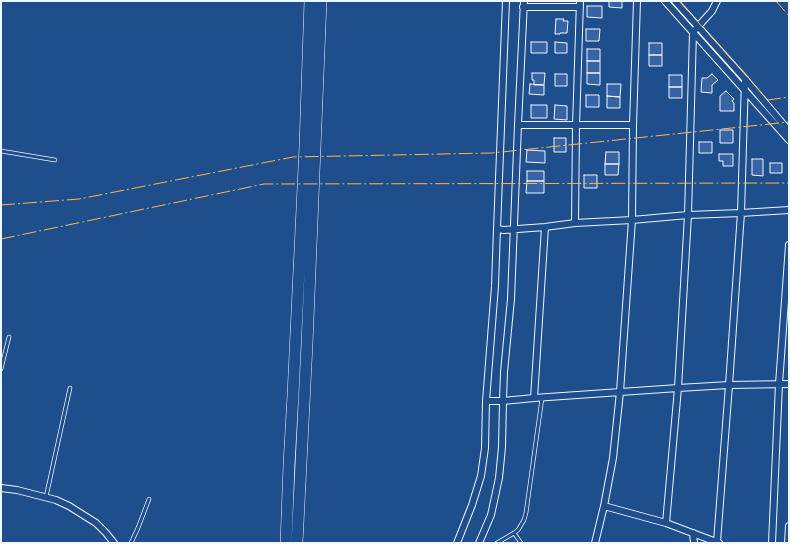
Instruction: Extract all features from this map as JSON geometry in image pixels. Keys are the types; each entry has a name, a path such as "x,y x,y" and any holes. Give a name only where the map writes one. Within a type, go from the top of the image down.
{"highway":[{"path":"286,543 310,1"},
{"path":"297,543 307,351 309,268 321,1"}],"street":[{"path":"457,543 472,505 481,476 485,448 486,401 495,286 506,1"},
{"path":"595,543 613,458 620,392 632,220 637,1"},
{"path":"665,1 789,140"},
{"path":"675,1 745,79 789,131"},
{"path":"666,523 678,388 688,215 693,32 712,11 717,1"},
{"path":"479,543 491,515 499,478 502,447 504,372 511,299 524,4 580,4 576,126 575,223"},
{"path":"604,506 666,523 718,543 741,213 745,79"},
{"path":"518,125 633,125"},
{"path":"497,229 504,230 545,227 575,223 688,215 789,210"},
{"path":"534,398 545,227"},
{"path":"772,543 779,384 789,244"},
{"path":"486,401 729,385 789,384"},
{"path":"1,488 46,497 69,506 96,523 114,543"},
{"path":"788,543 789,526"},
{"path":"692,533 694,543"}],"lane":[{"path":"1,151 55,160"},
{"path":"1,369 9,337"},
{"path":"46,497 70,388"},
{"path":"496,543 518,530 526,514 542,397"},
{"path":"131,543 149,499"},
{"path":"514,533 521,543"}],"building":[{"path":"609,1 622,1 622,8 609,7"},
{"path":"587,6 602,6 602,18 587,17"},
{"path":"556,19 564,19 563,21 568,21 567,33 555,34"},
{"path":"586,29 600,29 599,41 586,41"},
{"path":"531,42 547,42 547,53 531,53"},
{"path":"555,42 567,43 567,53 555,53"},
{"path":"649,43 662,43 662,55 649,55"},
{"path":"587,49 600,49 600,61 587,61"},
{"path":"649,55 662,55 662,66 649,66"},
{"path":"587,61 600,61 600,73 587,73"},
{"path":"532,73 545,73 544,85 534,85"},
{"path":"587,73 600,73 600,85 587,84"},
{"path":"555,74 567,74 567,86 555,86"},
{"path":"712,74 718,80 712,85 712,93 701,92 702,78 707,78"},
{"path":"669,75 682,75 682,87 669,87"},
{"path":"530,84 544,85 544,95 529,94"},
{"path":"607,84 621,84 620,97 607,96"},
{"path":"669,87 682,87 682,98 669,98"},
{"path":"726,91 734,99 732,101 734,103 734,111 720,111 720,96"},
{"path":"586,95 599,95 599,107 586,107"},
{"path":"607,96 620,97 620,108 607,108"},
{"path":"531,105 547,105 547,118 531,118"},
{"path":"555,105 567,106 567,120 554,119"},
{"path":"720,130 733,130 733,143 720,143"},
{"path":"554,138 566,138 566,152 554,152"},
{"path":"699,142 712,142 712,153 699,153"},
{"path":"527,150 545,151 545,163 526,162"},
{"path":"606,152 619,152 619,164 605,164"},
{"path":"719,154 733,154 733,166 723,166 723,161 719,161"},
{"path":"752,159 763,159 763,176 752,175"},
{"path":"770,163 782,163 782,173 770,173"},
{"path":"605,164 619,164 618,175 605,175"},
{"path":"527,171 544,171 544,181 527,181"},
{"path":"584,175 597,175 597,188 584,188"},
{"path":"527,181 544,181 544,193 526,193"}],"power":[{"path":"679,1 768,100 789,97"},
{"path":"776,1 789,16"},
{"path":"1,205 79,199 293,157 492,153 789,122"},
{"path":"1,239 264,184 789,183"}]}
